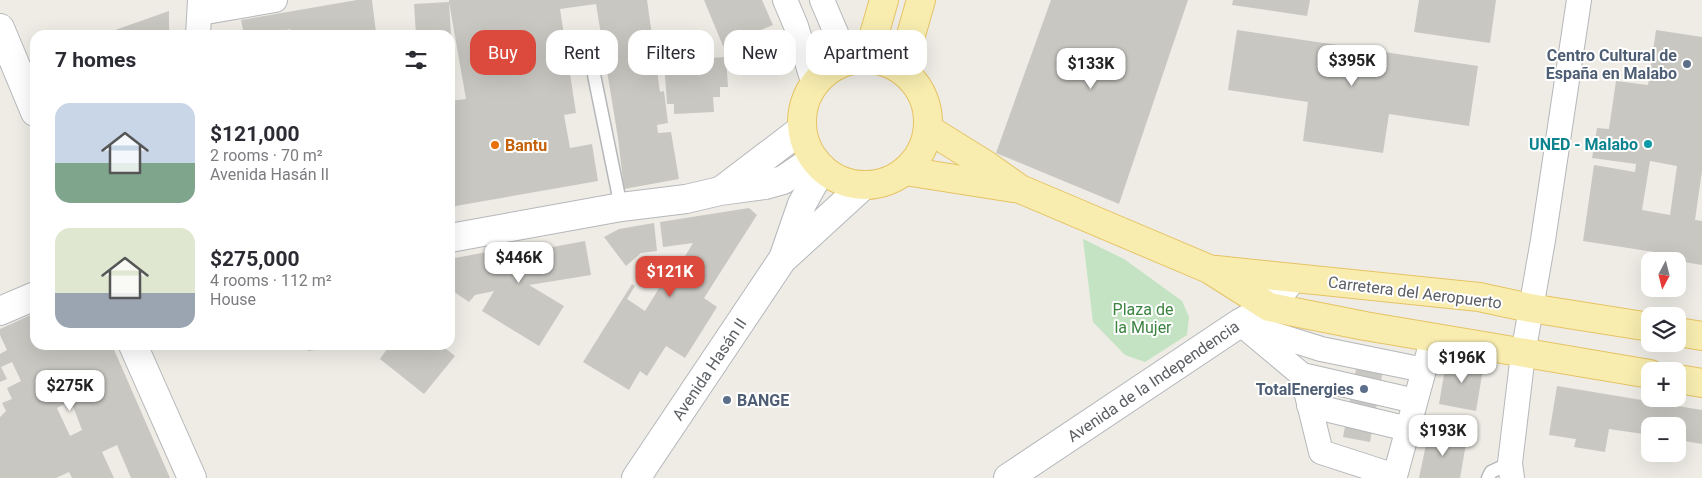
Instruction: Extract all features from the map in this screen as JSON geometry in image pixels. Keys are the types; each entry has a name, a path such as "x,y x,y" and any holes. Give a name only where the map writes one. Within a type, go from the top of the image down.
{"main road":[{"path":"870,30 884,0"},
{"path":"912,30 921,0"},
{"path":"0,28 30,100"},
{"path":"824,75 814,85 804,106 802,128 806,145 818,164 834,177 849,183 864,185 878,184 893,179 905,171 916,159 924,145 928,129 928,112 923,96 914,82 906,75"},
{"path":"720,191 802,128"},
{"name":"Carretera del Aeropuerto","path":"928,129 986,165 1020,189 1210,269 1269,307 1522,354 1641,373"},
{"path":"455,237 622,207 686,199 720,191 765,185 783,180 818,164"},
{"name":"Avenida Hasán II","path":"782,260 818,164"},
{"name":"Carretera del Aeropuerto","path":"905,171 1020,189"},
{"name":"Avenida Hasán II","path":"636,478 782,260 864,185"},
{"name":"Carretera del Aeropuerto","path":"1210,269 1479,297 1530,308 1641,326"},
{"name":"Avenida de la Independencia","path":"1008,478 1240,323 1269,307 1292,279"},
{"path":"0,311 30,298"},
{"path":"1686,333 1702,336"},
{"path":"135,350 192,478"},
{"path":"1686,380 1702,383"}],"street":[{"path":"200,16 275,0"},
{"path":"785,0 796,26 814,85"},
{"path":"822,0 840,30"},
{"path":"1511,471 1522,354 1542,240 1579,0"},
{"path":"1240,323 1321,349 1424,370"},
{"path":"1240,323 1302,375 1415,401"},
{"path":"1302,375 1321,452 1395,476 1432,337"},
{"path":"1310,405 1408,429"}],"lane":[{"path":"594,75 622,207"},
{"path":"1488,478 1492,472 1511,471"}],"green space":[{"name":"Plaza de la Mujer","path":"1083,239 1124,259 1182,301 1189,317 1187,335 1145,362 1125,355 1093,322"}],"building":[{"path":"357,0 372,0 376,30 243,30 241,20"},
{"path":"449,0 647,0 651,30 628,30 628,75 658,75 660,92 664,91 668,123 657,125 658,133 671,132 679,179 624,189 608,75 618,75 618,30 600,30 596,4 560,9 563,30 546,30 546,75 570,75 576,113 564,115 570,148 592,144 598,181 455,206 455,100 466,99"},
{"path":"704,0 762,0 773,25 761,30 724,30 723,46"},
{"path":"1051,0 1188,0 1119,204 996,153"},
{"path":"1233,0 1310,0 1307,16 1232,5"},
{"path":"1419,0 1496,0 1490,43 1414,32"},
{"path":"449,2 451,30 416,30 414,4"},
{"path":"169,11 169,30 115,30"},
{"path":"1237,30 1478,66 1469,126 1389,114 1383,153 1303,141 1308,102 1228,90"},
{"name":"UNED - Malabo","path":"1656,30 1702,37 1702,171 1695,220 1702,221 1702,265 1686,262 1686,252 1654,252 1583,241 1594,165 1635,172 1636,164 1592,158 1597,128 1609,129 1616,81 1648,85","holes":["1650,161 1677,166 1670,215 1642,210"]},
{"path":"724,57 724,75 727,75 728,87 720,87 720,97 713,97 714,112 674,114 674,104 667,104 665,75 714,75 714,58"},
{"path":"749,208 757,215 704,298 717,307 685,358 666,346 647,376 640,371 629,390 583,362 632,284 635,286 627,299 645,311 661,285 638,270 644,261 672,278 693,243 663,247 660,222"},
{"path":"654,223 657,251 641,253 626,266 604,237 619,229"},
{"path":"585,241 591,275 529,285 564,306 539,346 482,311 494,291 475,295 469,302 455,292 455,258 508,248 509,255"},
{"path":"30,315 30,350 114,350 170,478 131,478 117,445 102,452 114,478 72,478 69,472 56,478 0,478 0,417 6,411 2,403 12,399 7,388 21,381 12,362 1,367 7,379 0,382 0,354 7,350 0,335 0,329","holes":["71,401 82,430 70,436 57,408"]},
{"path":"386,350 447,350 455,356 424,394 380,359"},
{"path":"1359,354 1385,359 1370,442 1343,437"},
{"path":"1447,357 1484,363 1476,411 1439,404"},
{"path":"1557,386 1641,400 1641,407 1684,407 1702,410 1702,444 1686,441 1686,417 1641,417 1641,434 1609,429 1605,452 1574,447 1576,439 1549,435"},
{"path":"1428,435 1467,438 1460,478 1419,478"}],"place":[{"name":"Centro Cultural de España en Malabo","path":"1687,64"},
{"name":"UNED - Malabo","path":"1648,144"},
{"name":"Bantu","path":"495,145"},
{"name":"TotalEnergies","path":"1364,389"},
{"name":"BANGE","path":"727,400"}]}
